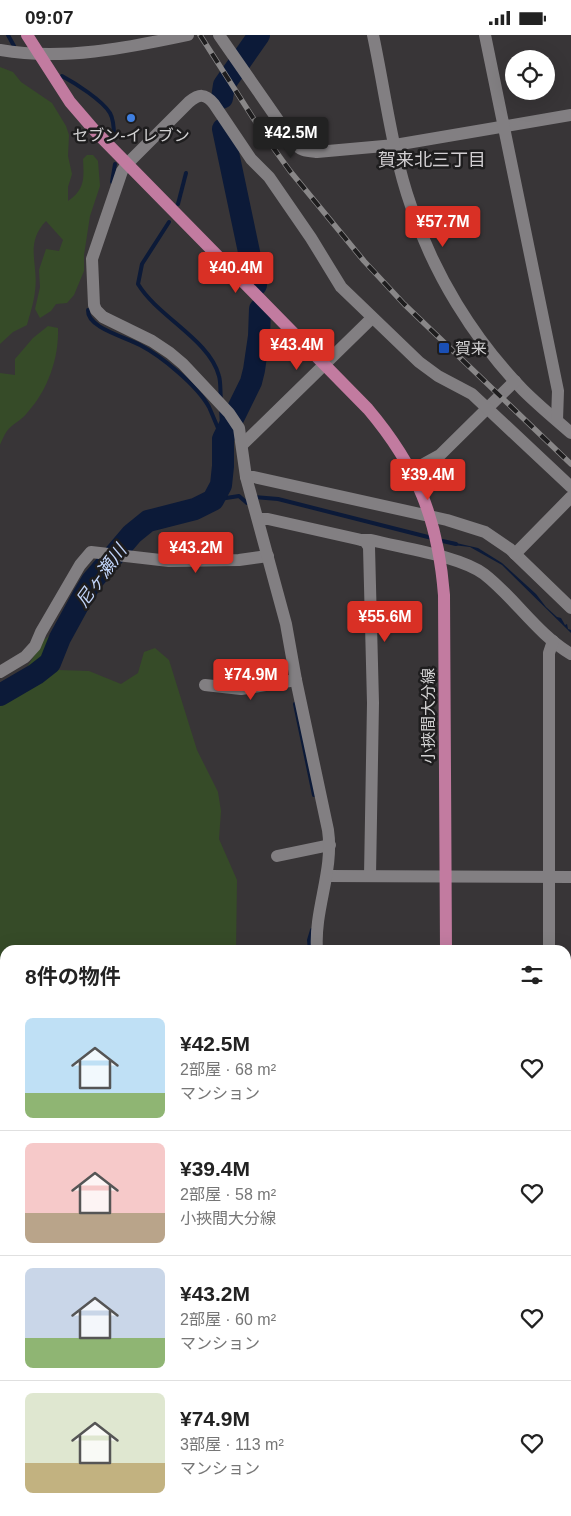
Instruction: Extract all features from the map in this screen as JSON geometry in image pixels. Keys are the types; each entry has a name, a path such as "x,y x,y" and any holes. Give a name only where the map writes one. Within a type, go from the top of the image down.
{"main road":[{"name":"小挾間大分線","path":"27,35 81,115 382,426 411,471 430,516 438,545 444,595 446,945"}],"street":[{"path":"0,50 40,55 86,52 188,35"},
{"path":"219,35 300,149 317,151 396,145 571,115"},
{"path":"373,35 411,206 434,263 469,322 515,381 571,433"},
{"path":"485,35 558,391 557,421"},
{"path":"317,945 318,917 327,876 330,845 286,624 248,483 241,436 236,423 183,364 164,348 152,341 107,320 96,310 93,299 92,259 122,171 127,164 188,103 200,95 207,96 252,159 270,177 311,238 336,280 404,349 428,369 467,390 571,487"},
{"path":"242,445 372,317"},
{"path":"411,471 440,455 515,381"},
{"path":"248,483 254,477 430,516 484,532 516,554 571,608"},
{"path":"516,554 571,497"},
{"path":"258,519 268,519 362,540 438,545 484,574 553,641 571,654"},
{"path":"362,540 369,547 370,570 373,703 370,876"},
{"path":"0,672 25,657 35,647 41,632 80,565 92,552 186,561 239,560 268,556"},
{"path":"549,945 549,653 553,641"},
{"path":"204,685 241,689 296,680"},
{"path":"277,855 330,845"},
{"path":"327,876 571,877"}],"green space":[{"path":"0,67 13,72 21,82 52,103 66,126 69,135 68,156 72,174 68,187 68,201 74,197 80,188 83,178 83,159 87,155 93,155 98,161 100,186 90,216 84,255 84,271 74,295 67,303 56,304 51,311 40,318 35,309 40,287 39,270 46,249 59,251 63,240 46,221 39,230 34,246 36,281 33,304 27,325 13,332 0,344"},
{"path":"48,326 58,328 57,351 51,373 34,404 9,429 0,445 0,373 15,375 15,359 33,338"},
{"path":"54,632 58,643 59,670 89,671 121,684 138,673 144,652 155,648 169,660 197,750 218,792 221,811 219,839 237,880 236,945 0,945 0,699 7,699 44,640"}],"water":[{"path":"452,542 478,548 502,563 536,594 546,607 557,617 561,618 565,625 567,624 571,633 502,565 470,547 453,545"}],"waterway":[{"path":"8,35 14,46"},
{"name":"尼ヶ瀬川","path":"222,98 224,85 259,35"},
{"path":"62,76 88,92 106,108 112,119 114,137"},
{"name":"尼ヶ瀬川","path":"223,129 256,285"},
{"path":"112,182 115,164"},
{"path":"178,204 186,173"},
{"path":"169,222 142,264 138,284 158,307 195,340 214,363 219,376 221,400"},
{"name":"尼ヶ瀬川","path":"0,695 36,674 50,663 60,638 92,581 132,534 148,521 195,509 213,500 221,485 223,439 251,382 254,370 259,336 260,309"},
{"path":"88,310 89,316 100,327 149,350 187,381 209,407 221,435"},
{"path":"221,409 223,439"},
{"path":"213,500 239,496 247,503"},
{"path":"254,497 278,499 432,538"},
{"path":"438,540 456,544"},
{"path":"295,704 314,795"},
{"path":"310,945 312,930"}],"railway":[{"path":"200,35 264,135 290,171 364,261 404,304 571,464"}],"place":[{"name":"セブン-イレブン","path":"131,118"},
{"name":"賀来","path":"444,348"}],"district":[{"name":"賀来北三丁目","path":"432,160"}]}
